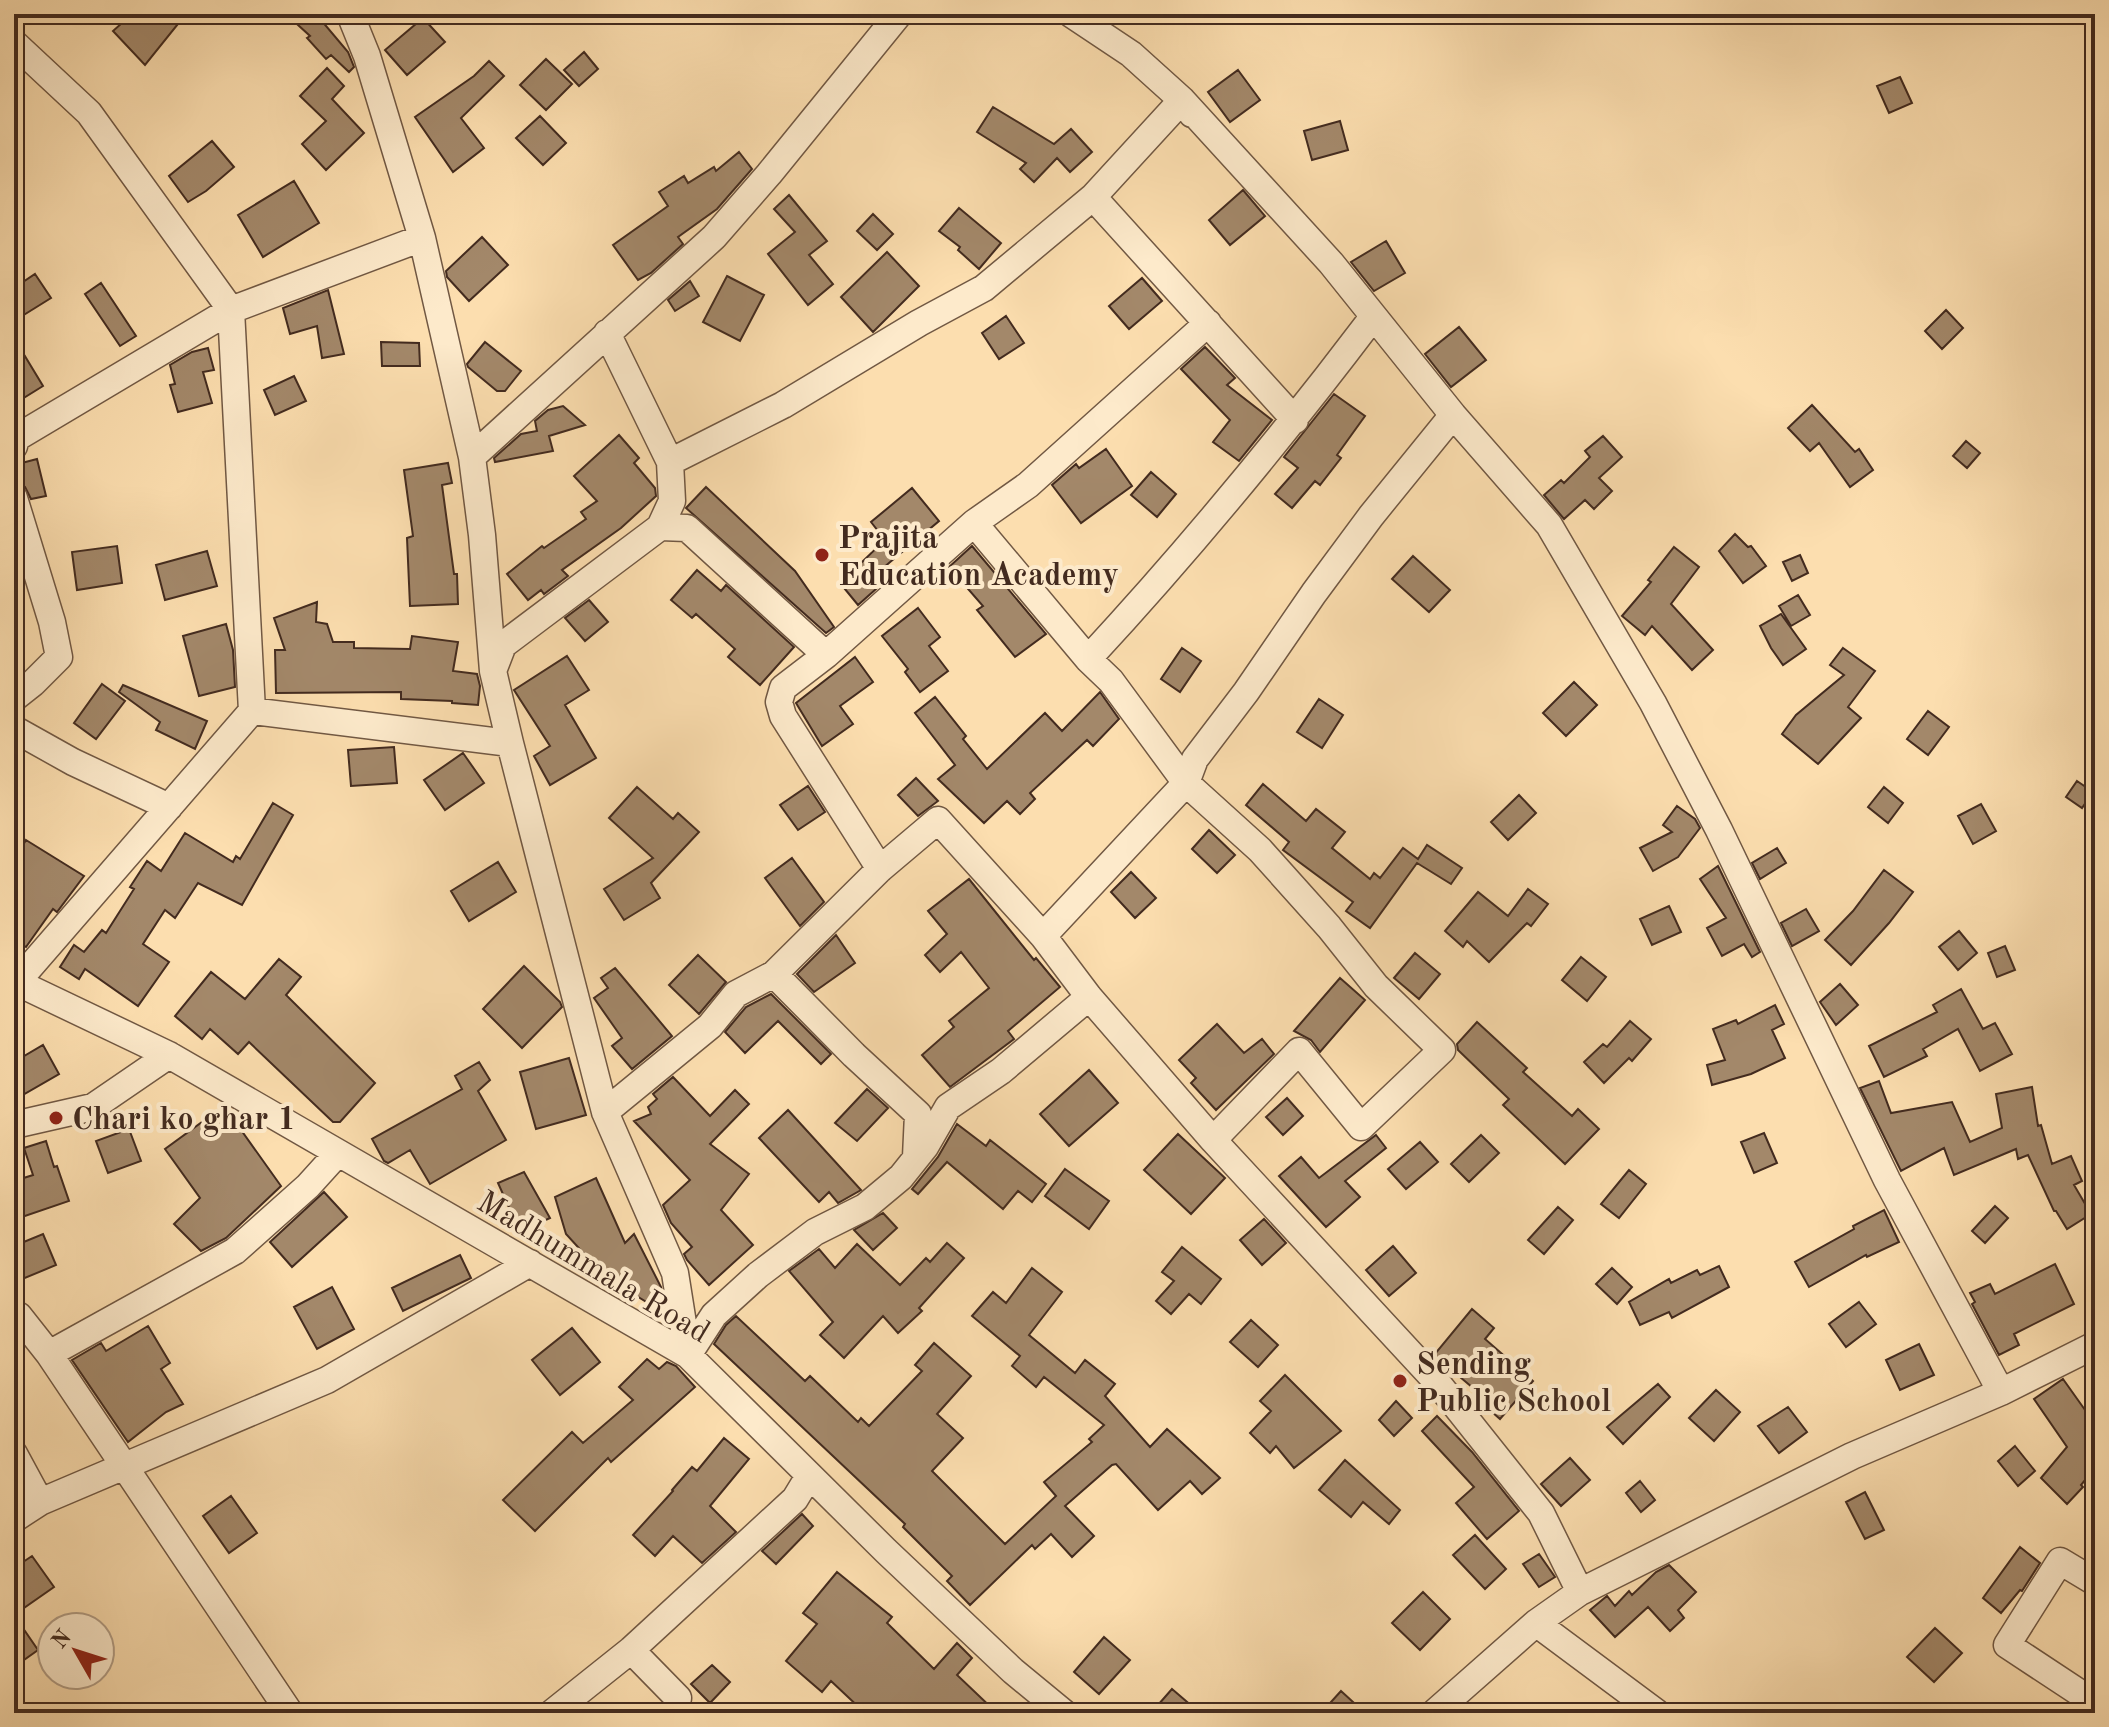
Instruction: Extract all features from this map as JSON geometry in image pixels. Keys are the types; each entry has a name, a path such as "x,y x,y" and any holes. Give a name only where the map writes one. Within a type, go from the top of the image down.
{"street":[{"path":"350,14 367,56 422,238 472,457 493,671 510,743 605,1112 675,1273 688,1355"},
{"path":"472,457 714,237 899,14"},
{"path":"1071,14 1131,54 1182,100 1331,263 1453,415 1549,525 1653,703 1719,830 1887,1180 2001,1392"},
{"path":"14,43 89,113 231,310 252,711 15,982"},
{"path":"670,462 783,405 919,323 984,288 1093,197 1182,100"},
{"path":"1182,100 1202,129"},
{"path":"1093,197 1295,420"},
{"path":"14,446 16,438 231,310 422,238"},
{"path":"1088,659 1161,580 1295,420 1373,317"},
{"path":"880,869 783,716 779,702 783,688 826,655 974,523 1028,485 1208,323"},
{"path":"493,671 503,645 660,527 672,501 670,462 607,333"},
{"path":"1043,936 1186,783 1195,759 1246,692 1314,593 1371,516 1453,415"},
{"path":"14,498 52,622 59,657 14,698"},
{"path":"974,523 1088,659 1111,681 1186,783 1260,850 1329,927 1376,986 1442,1050 1361,1127 1299,1051 1213,1140"},
{"path":"660,527 687,528 826,655"},
{"path":"252,711 510,743"},
{"path":"14,729 73,762 169,807"},
{"path":"605,1112 710,1026 736,994 774,974 880,869 938,820 1043,936 1089,997 1213,1140 1445,1393 1541,1513 1580,1592"},
{"path":"774,974 918,1114 916,1158"},
{"name":"Madhummala Road","path":"15,982 169,1055 688,1355 809,1476 1058,1711"},
{"path":"688,1355 714,1315 758,1275 815,1232 865,1207 901,1177 948,1107 1001,1071 1089,997"},
{"path":"14,1125 93,1107 169,1055"},
{"path":"49,1354 235,1251 308,1186 337,1154"},
{"path":"14,1519 40,1502 327,1380 530,1263"},
{"path":"14,1313 49,1354 290,1713"},
{"path":"1434,1713 1536,1623 1580,1592 1852,1456 2001,1392 2095,1345"},
{"path":"14,1454 40,1502"},
{"path":"552,1713 631,1650 795,1499 809,1476"},
{"path":"2095,1582 2060,1561 2007,1645 2095,1703"},
{"path":"1536,1623 1657,1713"},
{"path":"631,1650 678,1698"}],"building":[{"path":"132,14 186,14 145,65 113,31"},
{"path":"286,14 316,14 348,52 354,67 349,72 331,55 326,59 307,38 310,36"},
{"path":"423,18 445,42 407,75 385,50"},
{"path":"584,52 598,69 579,86 564,70"},
{"path":"546,59 572,84 546,110 520,85"},
{"path":"489,61 504,76 461,118 484,148 453,172 415,117 474,76"},
{"path":"327,68 344,86 332,99 364,133 326,170 302,144 326,121 300,96"},
{"path":"1238,70 1260,100 1230,122 1208,92"},
{"path":"1900,77 1912,103 1889,113 1877,86"},
{"path":"993,107 1054,144 1071,129 1092,152 1070,172 1057,158 1034,182 1020,169 1026,163 977,132"},
{"path":"540,116 566,143 543,165 516,138"},
{"path":"1340,121 1348,150 1312,160 1304,131"},
{"path":"212,141 234,167 188,202 169,176"},
{"path":"739,152 752,169 717,209 678,237 683,244 651,273 638,280 613,245 668,206 659,192 684,176 688,183 714,167 716,171"},
{"path":"294,181 319,223 263,257 238,215"},
{"path":"1243,190 1265,216 1230,245 1209,220"},
{"path":"789,195 827,241 809,255 833,284 808,305 768,254 795,232 774,209"},
{"path":"959,208 1001,243 979,269 958,250 960,247 939,231"},
{"path":"873,214 893,234 877,250 857,231"},
{"path":"482,237 508,265 469,301 447,277 446,271"},
{"path":"1386,241 1405,273 1374,291 1351,262"},
{"path":"887,252 919,286 873,332 841,297"},
{"path":"35,274 51,298 14,321 14,288"},
{"path":"727,276 764,295 740,341 703,322"},
{"path":"1142,278 1162,301 1129,329 1109,306"},
{"path":"690,281 699,296 675,311 668,300"},
{"path":"101,283 136,336 120,346 85,294"},
{"path":"328,290 344,354 322,358 317,326 290,334 283,308"},
{"path":"1946,310 1963,328 1942,349 1925,331"},
{"path":"1006,316 1024,343 999,359 982,333"},
{"path":"1459,327 1486,360 1451,387 1425,354"},
{"path":"14,338 43,386 14,404"},
{"path":"381,342 419,343 420,366 382,366"},
{"path":"485,342 521,371 505,391 497,391 468,367 467,364"},
{"path":"1205,347 1235,378 1227,385 1272,420 1239,461 1213,442 1230,420 1181,369"},
{"path":"208,348 214,370 203,372 212,403 178,412 170,385 175,384 170,365 192,352"},
{"path":"294,376 306,401 275,415 264,390"},
{"path":"1334,394 1365,416 1337,455 1341,458 1320,485 1315,481 1292,508 1275,494 1298,468 1284,457"},
{"path":"1812,405 1855,452 1859,449 1873,470 1850,487 1819,443 1810,451 1788,428"},
{"path":"563,406 585,425 549,436 553,451 495,462 494,458 521,434 537,431 535,421 548,410"},
{"path":"619,435 639,458 634,463 655,488 656,496 621,528 562,570 568,576 544,594 541,590 528,600 507,574 542,546 544,548 586,519 581,512 597,501 574,476"},
{"path":"1603,436 1622,457 1599,478 1612,491 1594,509 1585,500 1564,519 1544,495 1561,480 1564,483 1590,457 1585,451"},
{"path":"1966,441 1980,453 1967,468 1953,456"},
{"path":"1106,449 1132,486 1081,523 1052,485 1076,464 1079,468"},
{"path":"37,459 46,496 31,499 19,483 14,465"},
{"path":"448,463 452,483 442,485 454,574 457,574 458,604 410,606 407,538 413,536 404,470"},
{"path":"1151,472 1176,494 1157,517 1131,495"},
{"path":"706,487 795,571 834,627 826,633 686,508"},
{"path":"912,488 939,521 877,573 885,581 858,605 840,583 885,540 871,522"},
{"path":"1735,534 1748,547 1751,546 1766,566 1743,583 1719,551"},
{"path":"117,546 122,583 77,590 72,552"},
{"path":"972,546 1046,634 1015,657 977,610 983,606 949,567"},
{"path":"1674,547 1699,567 1671,604 1713,650 1692,670 1652,626 1645,635 1622,616 1651,582 1648,580"},
{"path":"207,551 217,586 165,600 156,565"},
{"path":"1800,555 1808,573 1792,581 1783,562"},
{"path":"1413,556 1450,590 1429,612 1392,579"},
{"path":"697,570 721,591 726,585 794,647 760,685 728,657 735,649 696,614 692,618 671,600"},
{"path":"1798,595 1810,615 1791,626 1779,606"},
{"path":"589,600 608,622 585,641 565,618"},
{"path":"317,602 316,622 327,624 333,642 354,642 354,648 410,649 412,636 458,642 453,671 477,674 480,686 478,705 401,699 401,692 276,693 275,650 285,650 274,618"},
{"path":"918,608 940,637 929,646 948,671 920,692 905,672 908,669 882,636"},
{"path":"1781,614 1806,649 1783,665 1760,626"},
{"path":"226,624 233,650 235,687 199,696 183,636"},
{"path":"1182,648 1201,661 1180,692 1161,679"},
{"path":"1843,648 1875,671 1848,707 1861,718 1818,764 1782,734 1796,715 1844,675 1830,665"},
{"path":"567,656 589,690 565,705 596,758 550,785 534,756 550,746 514,690"},
{"path":"855,657 873,682 840,706 853,724 822,746 796,703"},
{"path":"1574,682 1597,705 1566,736 1543,713"},
{"path":"102,684 125,701 96,739 74,723"},
{"path":"123,685 207,721 195,749 156,730 160,722 119,692"},
{"path":"1100,692 1119,719 1093,746 1087,740 1030,793 1035,799 1020,814 1007,801 984,823 938,779 955,765 915,713 935,697 987,769 1045,713 1062,731"},
{"path":"1319,699 1343,715 1322,748 1297,732"},
{"path":"1928,711 1949,727 1928,755 1907,739"},
{"path":"394,747 397,783 351,786 348,750"},
{"path":"463,753 484,783 445,810 424,780"},
{"path":"916,778 938,801 918,816 898,795"},
{"path":"2077,781 2093,792 2082,808 2066,797"},
{"path":"1263,784 1306,821 1316,809 1345,832 1332,848 1370,879 1374,873 1380,878 1403,848 1418,859 1427,845 1462,868 1451,884 1417,863 1370,928 1346,911 1353,902 1283,850 1289,842 1246,805"},
{"path":"808,786 825,812 798,830 780,805"},
{"path":"637,787 673,819 678,813 699,832 651,883 660,898 624,920 604,889 653,858 609,818"},
{"path":"1884,787 1903,803 1888,823 1868,807"},
{"path":"1519,795 1536,813 1508,840 1491,822"},
{"path":"273,803 293,815 242,905 198,883 175,918 165,910 143,944 169,962 138,1006 85,969 79,979 60,967 74,945 84,952 102,930 106,933 134,889 130,887 147,861 161,871 185,833 233,862 236,856 240,859"},
{"path":"1981,804 1996,831 1973,844 1958,816"},
{"path":"1677,806 1695,819 1700,828 1678,857 1653,871 1640,848 1672,832 1663,825"},
{"path":"1209,830 1235,855 1217,873 1192,849"},
{"path":"26,840 84,876 57,912 53,909 26,947 14,940 14,860"},
{"path":"1777,848 1786,863 1760,879 1752,863"},
{"path":"792,858 824,902 800,926 765,878"},
{"path":"498,862 516,892 469,921 451,891"},
{"path":"1718,866 1760,952 1752,957 1744,944 1722,956 1707,928 1726,918 1700,879"},
{"path":"1884,870 1913,892 1851,965 1825,940 1853,911"},
{"path":"1131,872 1156,898 1135,918 1111,892"},
{"path":"969,879 1034,960 1036,958 1060,987 1008,1031 1014,1039 950,1087 922,1055 954,1027 949,1021 989,988 961,952 940,972 925,955 947,934 928,911"},
{"path":"1528,889 1548,904 1531,926 1527,923 1489,962 1467,941 1463,947 1445,931 1478,892 1508,916"},
{"path":"1669,906 1681,932 1652,945 1640,919"},
{"path":"1806,909 1819,931 1792,946 1781,923"},
{"path":"1959,931 1977,953 1958,970 1939,947"},
{"path":"836,935 855,963 814,992 797,974"},
{"path":"2005,946 2015,970 1997,977 1988,953"},
{"path":"1415,953 1440,974 1419,999 1394,978"},
{"path":"698,955 726,982 699,1014 669,985"},
{"path":"1581,957 1606,977 1587,1001 1562,980"},
{"path":"279,959 301,977 286,995 375,1083 340,1122 333,1122 249,1042 238,1054 210,1029 202,1039 175,1016 211,972 245,999"},
{"path":"524,966 562,1007 522,1048 483,1009"},
{"path":"615,968 672,1036 632,1069 612,1046 622,1038 594,998 608,988 601,978"},
{"path":"1340,978 1365,1000 1320,1052 1311,1040 1294,1031"},
{"path":"1840,984 1858,1005 1836,1025 1820,1002"},
{"path":"1961,989 1983,1029 1995,1023 2012,1054 1980,1071 1958,1029 1923,1049 1927,1056 1884,1077 1869,1046 1937,1012 1933,1005"},
{"path":"771,994 831,1054 821,1064 778,1021 745,1053 725,1032 746,1007"},
{"path":"1775,1005 1784,1024 1772,1030 1785,1058 1751,1074 1712,1085 1707,1065 1725,1060 1713,1029 1736,1020 1738,1024"},
{"path":"1630,1021 1651,1039 1632,1061 1629,1058 1604,1083 1584,1062 1603,1044 1607,1047"},
{"path":"1477,1022 1527,1068 1523,1072 1572,1116 1578,1109 1599,1129 1565,1164 1503,1105 1509,1099 1458,1050 1457,1044"},
{"path":"1217,1024 1244,1053 1262,1039 1274,1054 1216,1110 1191,1083 1196,1078 1179,1060"},
{"path":"43,1045 59,1074 14,1100 14,1062"},
{"path":"569,1058 586,1115 536,1129 520,1072"},
{"path":"479,1062 490,1080 478,1091 506,1140 430,1184 410,1150 388,1163 384,1161 372,1139 462,1089 455,1076"},
{"path":"1089,1070 1118,1103 1069,1146 1040,1114"},
{"path":"673,1077 710,1116 735,1090 749,1104 710,1144 749,1174 721,1210 753,1245 709,1285 687,1260 684,1254 692,1247 671,1223 663,1205 690,1180 634,1121 651,1114 648,1107 657,1099 653,1094"},
{"path":"1879,1081 1891,1113 1952,1102 1970,1142 2002,1128 1996,1094 2032,1087 2038,1126 2041,1125 2052,1164 2071,1156 2082,1181 2074,1185 2091,1214 2067,1229 2054,1211 2028,1155 2018,1159 2016,1149 1954,1175 1944,1148 1901,1171 1860,1088"},
{"path":"867,1089 888,1108 857,1141 835,1123"},
{"path":"1287,1098 1303,1116 1283,1135 1266,1117"},
{"path":"224,1106 281,1186 226,1238 201,1251 174,1224 200,1198 165,1149"},
{"path":"788,1110 861,1190 838,1203 829,1192 819,1202 759,1138"},
{"path":"957,1124 986,1146 990,1140 1046,1184 1032,1202 1018,1191 1003,1209 947,1162 918,1194 912,1189 938,1157"},
{"path":"129,1129 141,1161 108,1173 96,1141"},
{"path":"1764,1133 1777,1163 1754,1173 1741,1142"},
{"path":"1178,1134 1225,1178 1191,1214 1144,1170"},
{"path":"1376,1135 1386,1148 1345,1181 1360,1197 1326,1227 1279,1176 1301,1157 1319,1178"},
{"path":"1481,1135 1499,1153 1469,1182 1451,1164"},
{"path":"46,1141 69,1201 22,1217 14,1194 14,1181 33,1175 24,1148"},
{"path":"1420,1142 1438,1162 1406,1189 1388,1169"},
{"path":"1065,1169 1109,1201 1089,1229 1045,1196"},
{"path":"1629,1170 1646,1184 1619,1218 1601,1204"},
{"path":"524,1172 550,1218 520,1232 498,1183"},
{"path":"596,1178 625,1243 634,1234 661,1287 663,1297 653,1306 596,1271 598,1269 566,1234 555,1197"},
{"path":"324,1192 347,1217 292,1267 270,1242"},
{"path":"1995,1206 2008,1218 1985,1243 1972,1231"},
{"path":"1558,1207 1573,1220 1544,1254 1528,1240"},
{"path":"1884,1210 1899,1242 1866,1255 1809,1287 1795,1262"},
{"path":"883,1213 897,1228 873,1250 854,1230"},
{"path":"1264,1219 1286,1243 1262,1265 1240,1240"},
{"path":"43,1234 56,1265 20,1280 14,1265 14,1246"},
{"path":"947,1243 964,1258 919,1308 922,1311 898,1333 883,1316 844,1358 820,1335 833,1322 789,1271 819,1249 835,1268 857,1244 900,1285 926,1258 930,1262"},
{"path":"1393,1246 1416,1273 1389,1296 1366,1270"},
{"path":"1182,1247 1221,1279 1201,1304 1189,1294 1171,1314 1156,1301 1174,1281 1162,1272"},
{"path":"460,1255 471,1278 403,1311 392,1288"},
{"path":"2055,1264 2074,1304 2014,1334 2019,1345 1999,1355 1972,1304 1975,1302 1970,1293 1990,1284 1995,1294"},
{"path":"1719,1266 1729,1287 1672,1318 1669,1312 1640,1325 1629,1302 1669,1279 1671,1283 1697,1270 1700,1275"},
{"path":"1032,1268 1062,1292 1029,1335 1075,1373 1085,1360 1115,1384 1105,1396 1150,1447 1167,1429 1220,1478 1202,1494 1190,1481 1158,1510 1116,1464 1112,1465 1065,1506 1094,1536 1072,1557 1051,1534 1035,1549 1032,1545 970,1605 947,1581 952,1576 903,1527 905,1524 714,1344 736,1316 805,1381 810,1376 858,1422 861,1418 869,1426 922,1371 915,1365 934,1343 971,1376 937,1414 963,1438 932,1471 1005,1544 1056,1496 1044,1482 1092,1442 1089,1439 1104,1425 1044,1377 1036,1387 1012,1366 1020,1356 972,1316 993,1292 1006,1303"},
{"path":"1612,1268 1632,1287 1617,1304 1596,1284"},
{"path":"332,1287 354,1329 317,1349 294,1307"},
{"path":"1859,1302 1876,1324 1846,1347 1829,1324"},
{"path":"1472,1309 1494,1328 1485,1339 1533,1381 1500,1419 1475,1397 1479,1393 1434,1355"},
{"path":"1251,1320 1278,1345 1258,1367 1230,1342"},
{"path":"148,1326 170,1363 161,1369 183,1404 166,1412 128,1442 72,1360 101,1343 106,1351"},
{"path":"572,1328 600,1362 560,1395 532,1360"},
{"path":"1919,1344 1934,1375 1900,1390 1886,1360"},
{"path":"647,1359 659,1369 667,1362 676,1366 695,1387 611,1462 608,1458 535,1531 503,1500 572,1432 583,1443 633,1400 619,1387"},
{"path":"1285,1375 1341,1431 1294,1468 1276,1446 1270,1453 1250,1433 1271,1411 1260,1401"},
{"path":"2063,1379 2095,1424 2095,1468 2067,1504 2041,1478 2067,1447 2034,1399"},
{"path":"1658,1384 1670,1397 1623,1444 1607,1427"},
{"path":"1716,1390 1740,1412 1714,1441 1689,1418"},
{"path":"1396,1401 1412,1418 1394,1436 1379,1420"},
{"path":"1788,1407 1807,1432 1779,1453 1758,1426"},
{"path":"1437,1416 1472,1452 1519,1511 1487,1539 1456,1503 1474,1487 1422,1431"},
{"path":"724,1438 749,1459 710,1506 736,1532 702,1563 673,1536 655,1556 633,1535 692,1467 697,1471"},
{"path":"2015,1446 2035,1471 2018,1486 1998,1461"},
{"path":"1570,1458 1590,1480 1561,1506 1541,1484"},
{"path":"1345,1460 1400,1510 1389,1524 1363,1502 1351,1517 1319,1490"},
{"path":"1640,1481 1655,1500 1641,1512 1626,1493"},
{"path":"1865,1492 1884,1530 1865,1539 1846,1502"},
{"path":"231,1496 257,1533 229,1553 203,1516"},
{"path":"802,1514 813,1526 776,1564 762,1551"},
{"path":"1475,1535 1506,1569 1485,1589 1453,1555"},
{"path":"2020,1547 2040,1563 2022,1591 2001,1613 1983,1598"},
{"path":"1539,1554 1555,1577 1539,1587 1523,1564"},
{"path":"32,1556 54,1587 14,1615 14,1568"},
{"path":"1669,1565 1696,1592 1678,1610 1684,1618 1670,1631 1648,1607 1615,1637 1590,1610 1607,1596 1615,1606 1629,1591 1632,1595 1656,1572"},
{"path":"837,1572 892,1617 887,1623 934,1669 957,1643 972,1658 957,1675 997,1713 865,1713 831,1681 822,1692 786,1661 817,1624 803,1613"},
{"path":"1423,1592 1450,1619 1420,1650 1392,1623"},
{"path":"14,1615 36,1651 14,1667"},
{"path":"1935,1628 1962,1653 1934,1682 1907,1657"},
{"path":"1104,1637 1130,1660 1099,1694 1074,1672"},
{"path":"712,1665 730,1682 710,1703 691,1684"},
{"path":"1172,1689 1200,1713 1167,1713 1158,1705"},
{"path":"1341,1691 1365,1713 1321,1713"}],"place":[{"name":"Prajita Education Academy","path":"822,555"},
{"name":"Chari ko ghar 1","path":"56,1118"},
{"name":"Sending Public School","path":"1400,1381"}]}
